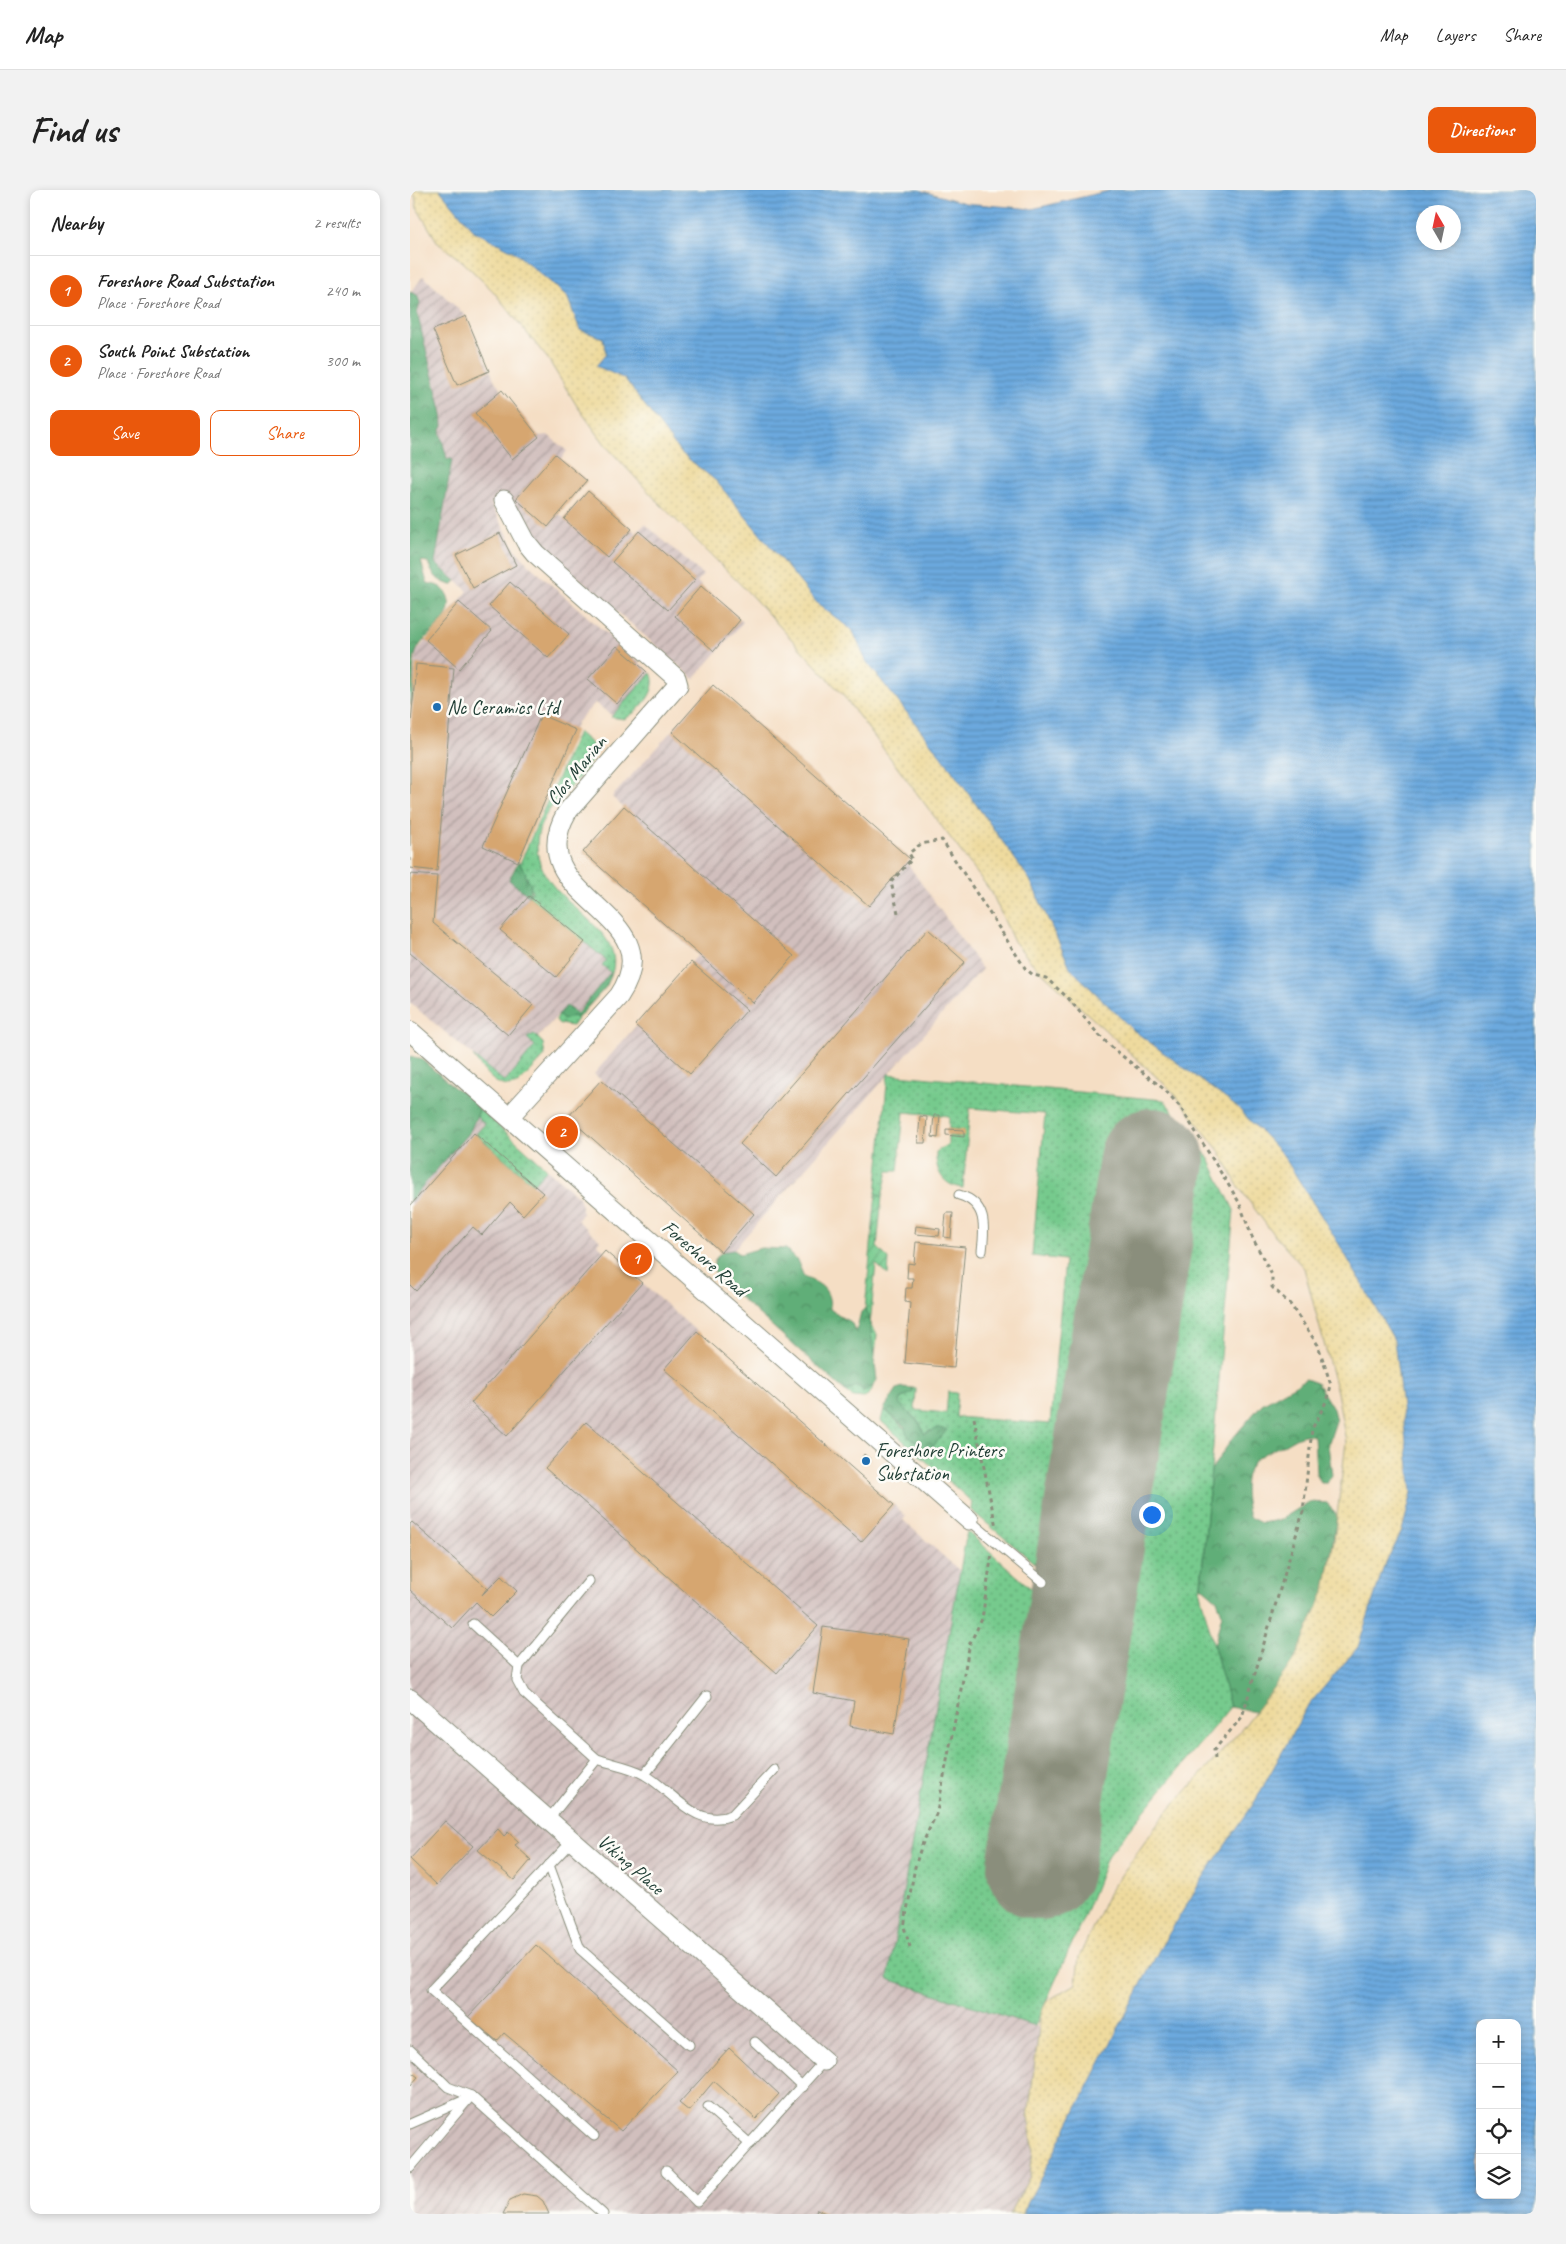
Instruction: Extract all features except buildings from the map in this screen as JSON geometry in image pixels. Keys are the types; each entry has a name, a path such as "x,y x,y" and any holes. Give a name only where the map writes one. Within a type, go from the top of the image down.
{"street":[{"name":"Clos Marian","path":"504,500 526,542 535,553 676,678 678,685 567,812 556,840 558,861 567,877 613,920 626,937 632,957 630,976 619,996 510,1116"},
{"name":"Foreshore Road","path":"410,1030 969,1520"},
{"name":"Viking Place","path":"410,1699 824,2061"}],"lane":[{"path":"959,1195 976,1203 981,1212 984,1220 982,1251"},
{"path":"969,1520 1043,1582"},
{"path":"589,1581 519,1666 517,1680 524,1692 597,1758 645,1774 690,1810 705,1819 722,1819 732,1815 774,1770"},
{"path":"473,1624 519,1666"},
{"path":"645,1774 707,1696"},
{"path":"548,1820 597,1758"},
{"path":"572,1841 431,1990 594,2136"},
{"path":"549,1865 580,1949 689,2045"},
{"path":"755,2042 803,2087"},
{"path":"410,2050 448,2088 472,2096 603,2214"},
{"path":"666,2172 698,2202 803,2087 824,2061"},
{"path":"410,2124 472,2096"},
{"path":"410,2168 472,2096"},
{"path":"708,2106 750,2144"}],"path":[{"path":"898,913 891,882 912,859 909,853 921,844 942,840 1024,968 1033,975 1046,978 1070,999 1097,1033 1164,1090 1181,1108 1239,1202 1252,1237 1272,1275 1272,1288 1290,1304 1304,1323 1318,1345 1327,1368 1330,1386 1328,1398 1312,1429 1303,1512 1242,1717 1214,1750 1214,1760"},
{"path":"910,1947 904,1927 915,1867 920,1847 937,1812 970,1643 982,1618 996,1527 974,1418"}],"shaded area":[{"path":"423,276 466,316 495,381 539,436 548,435 567,451 561,459 587,481 559,514 564,518 588,491 636,533 645,524 703,575 697,582 743,622 694,679 540,544 530,531 498,501 491,504 515,549 529,565 651,673 613,716 595,703 577,722 574,729 576,730 509,879 606,960 611,972 576,1014 566,1006 538,1037 534,1034 527,1038 536,1046 505,1082 410,1003 410,735 416,652 468,591 435,563 452,460 447,459 410,327 410,294"},
{"path":"713,685 910,859 907,863 982,969 727,1257 568,1117 601,1080 594,1074 698,955 583,852 623,807 612,797"},
{"path":"473,1113 485,1123 476,1134 533,1184 547,1169 579,1197 582,1214 577,1220 600,1240 597,1244 894,1505 906,1516 903,1520 960,1571 888,1979 1035,2026 1104,2057 1022,2214 410,2214 410,1184"}],"green space":[{"path":"410,292 417,295 420,303 417,313 442,414 443,426 440,432 447,459 452,459 435,563 456,581 452,585 439,580 431,571 428,562 421,561 427,583 442,589 448,597 449,605 444,620 426,638 416,652 413,692 410,705"},
{"path":"651,673 653,686 642,706 624,719 611,717"},
{"path":"578,732 592,744 593,757 580,777 547,813 538,835 539,858 547,878 561,895 594,925 607,940 613,957 611,976 610,972 602,965 606,960 529,896 532,890 520,863"},
{"path":"518,862 526,873 525,877 531,884 529,896 509,880"},
{"path":"609,974 611,976 606,987 577,1019 573,1016 563,1020 559,1014 566,1006 577,1014"},
{"path":"559,1014 560,1017 573,1016 577,1019 572,1026 559,1024 556,1020"},
{"path":"534,1034 543,1043 545,1056 519,1083 511,1086 505,1086 492,1079 473,1056 505,1082 535,1046 527,1038"},
{"path":"410,1056 421,1059 455,1088 478,1100 479,1111 470,1131 410,1201"},
{"path":"888,1074 1164,1100 1208,1157 1234,1210 1200,1593 1230,1707 1108,1855 1083,1919 1035,2026 888,1979 967,1531 1035,1592 1039,1567 971,1510 972,1502 881,1421 884,1409 920,1443 920,1453 931,1430 924,1434 920,1423 899,1403 900,1399 913,1392 913,1388 916,1389 915,1410 946,1413 948,1392 957,1393 956,1417 1050,1424 1065,1260 1032,1256 1045,1114 970,1108 963,1188 956,1187 945,1181 937,1165 936,1152 948,1144 948,1136 963,1137 964,1130 949,1129 949,1116 904,1112 898,1171 888,1171 882,1197 876,1193"},
{"path":"479,1108 547,1169 533,1184 476,1134 485,1124 477,1117"},
{"path":"876,1193 882,1197 877,1247 889,1259 888,1275 876,1264 870,1325 869,1316 865,1309"},
{"path":"761,1248 786,1249 797,1260 804,1277 820,1285 826,1291 830,1302 830,1309 851,1322 856,1332 861,1312 865,1308 869,1316 877,1380 873,1386 864,1391 857,1385 850,1390 844,1390 718,1278 714,1271 714,1264 721,1252 734,1250 740,1254"},
{"path":"870,1325 877,1334 874,1367"},
{"path":"1306,1379 1317,1383 1333,1409 1336,1421 1328,1445 1332,1475 1327,1483 1321,1483 1316,1473 1314,1436 1306,1435 1299,1437 1263,1454 1254,1461 1247,1476 1245,1493 1247,1509 1249,1517 1261,1523 1280,1520 1309,1502 1327,1503 1337,1516 1325,1590 1295,1659 1255,1712 1230,1707 1214,1646 1222,1614 1217,1600 1201,1586 1211,1470 1232,1439 1262,1404"},
{"path":"857,1385 864,1391 873,1386 871,1392 864,1398 853,1397 844,1390 850,1390"},
{"path":"902,1387 913,1388 913,1392 900,1399 899,1403 920,1424 924,1434 939,1428 947,1430 924,1457 920,1453 920,1443 910,1437 905,1427 884,1409 897,1389"}],"sand":[{"path":"414,190 442,190 550,252 1185,913 1461,1452 1113,2214 1010,2214 1030,2176 1033,2148 1028,2117 1041,2012 1047,2001 1076,1984 1079,1957 1109,1892 1162,1818 1241,1730 1295,1659 1325,1590 1334,1540 1346,1442 1337,1392 1304,1268 1273,1234 1238,1186 1220,1152 1173,1092 1032,963 1013,940 992,893 842,694 747,591 659,503 607,447 577,406 548,359 493,291 463,262 438,243 417,208"}],"water":[{"path":"440,190 919,190 965,203 1032,209 1112,190 1536,190 1536,2214 1022,2214 1159,1950 1204,1876 1254,1803 1307,1707 1358,1647 1383,1569 1402,1531 1412,1492 1394,1340 1342,1249 1283,1155 1237,1107 1133,1030 1071,969 1030,880 945,761 866,661 853,631 817,603 716,481 680,452 625,379 596,366 606,354 603,338 580,330 567,296 513,251 474,231"}],"runway":[{"path":"1040,1867 1152,1161"}],"place":[{"name":"Nc Ceramics Ltd","path":"437,707"},
{"name":"South Point Substation","path":"562,1132"},
{"name":"Foreshore Road Substation","path":"636,1259"},
{"name":"Foreshore Printers Substation","path":"866,1461"}]}
